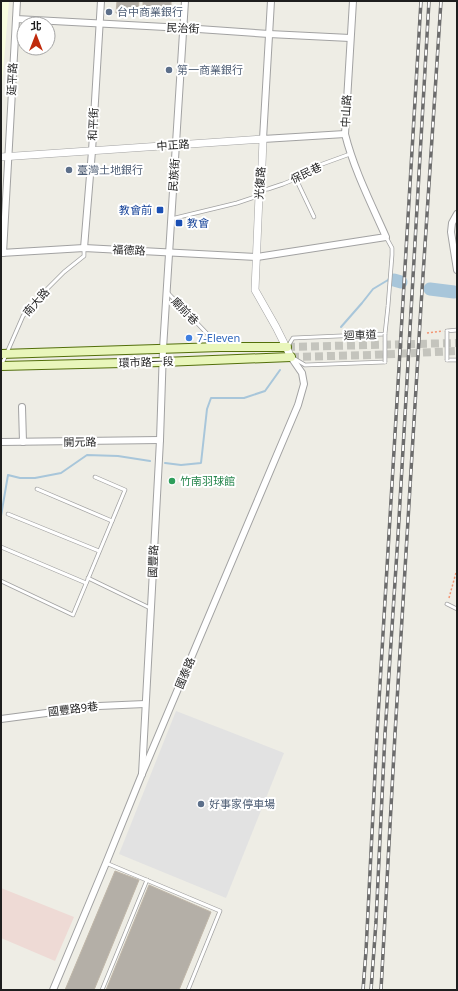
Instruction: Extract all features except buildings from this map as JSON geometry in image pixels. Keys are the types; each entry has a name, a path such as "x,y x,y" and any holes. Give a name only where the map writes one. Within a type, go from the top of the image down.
{"main road":[{"name":"環市路一段","path":"4,354 220,347 287,347"},
{"name":"環市路一段","path":"1,366 291,357"}],"street":[{"name":"延平路","path":"16,16 17,1"},
{"name":"和平街","path":"84,248 92,151 101,1"},
{"name":"民族街","path":"163,349 185,1"},
{"name":"光復路","path":"271,1 255,290 287,347 291,357"},
{"name":"中山路","path":"353,1 345,134 350,154 386,237"},
{"name":"延平路","path":"2,254 5,157 16,19"},
{"name":"民治街","path":"56,21 350,38"},
{"name":"中正路","path":"5,157 345,134"},
{"path":"457,214 452,223 451,232 457,270"},
{"name":"福德路","path":"2,254 84,248 257,257 386,237"},
{"name":"國豐路","path":"142,774 160,440 163,349"},
{"name":"國泰路","path":"53,990 142,774 298,405 304,384 302,373 291,357"},
{"path":"22,407 23,442"},
{"name":"開元路","path":"1,442 160,440"},
{"name":"國豐路9巷","path":"1,719 99,706 145,704"}],"lane":[{"name":"保民巷","path":"171,219 236,203 313,172 317,166 350,154"},
{"path":"296,179 314,217"},
{"path":"385,334 392,255 392,248 386,237"},
{"name":"南大路","path":"1,366 4,354 23,316 64,272 84,256 84,248"},
{"name":"廟前巷","path":"167,292 220,347"},
{"path":"457,330 447,331 447,360 457,360"},
{"name":"迴車道","path":"287,347 293,338 385,334 385,362 305,365 291,357"},
{"path":"1,582 73,614 125,490 95,477"},
{"path":"37,489 112,521"},
{"path":"8,514 99,551"},
{"path":"1,547 86,583"},
{"path":"88,578 150,608"},
{"path":"447,604 457,609"},
{"path":"106,863 220,911 188,990"},
{"path":"102,990 147,880"}],"path":[{"path":"427,333 436,332"},
{"path":"447,604 457,569"}],"shaded area":[{"path":"1,1 9,1 1,97"},
{"name":"好事家停車場","path":"176,711 284,753 226,898 119,854"},
{"path":"1,888 74,917 55,961 1,938"}],"waterway":[{"path":"341,327 373,289 388,280"},
{"path":"394,280 401,282"},
{"path":"430,289 454,292"},
{"path":"165,463 181,465 201,463 207,409 211,398 244,398 265,391 280,370"},
{"path":"1,516 8,475 20,478 35,478 61,473 87,455 118,456 150,461"}],"tunnel":[{"path":"287,347 457,343"},
{"path":"291,357 457,351"}],"railway":[{"path":"363,990 421,1"},
{"path":"371,990 429,1"},
{"path":"381,990 395,734 441,1"}],"place":[{"name":"台中商業銀行","path":"109,12"},
{"name":"第一商業銀行","path":"169,70"},
{"name":"臺灣土地銀行","path":"69,170"},
{"name":"教會前","path":"160,210"},
{"name":"教會","path":"179,223"},
{"name":"7-Eleven","path":"189,338"},
{"name":"竹南羽球館","path":"172,481"},
{"name":"好事家停車場","path":"201,804"}]}
